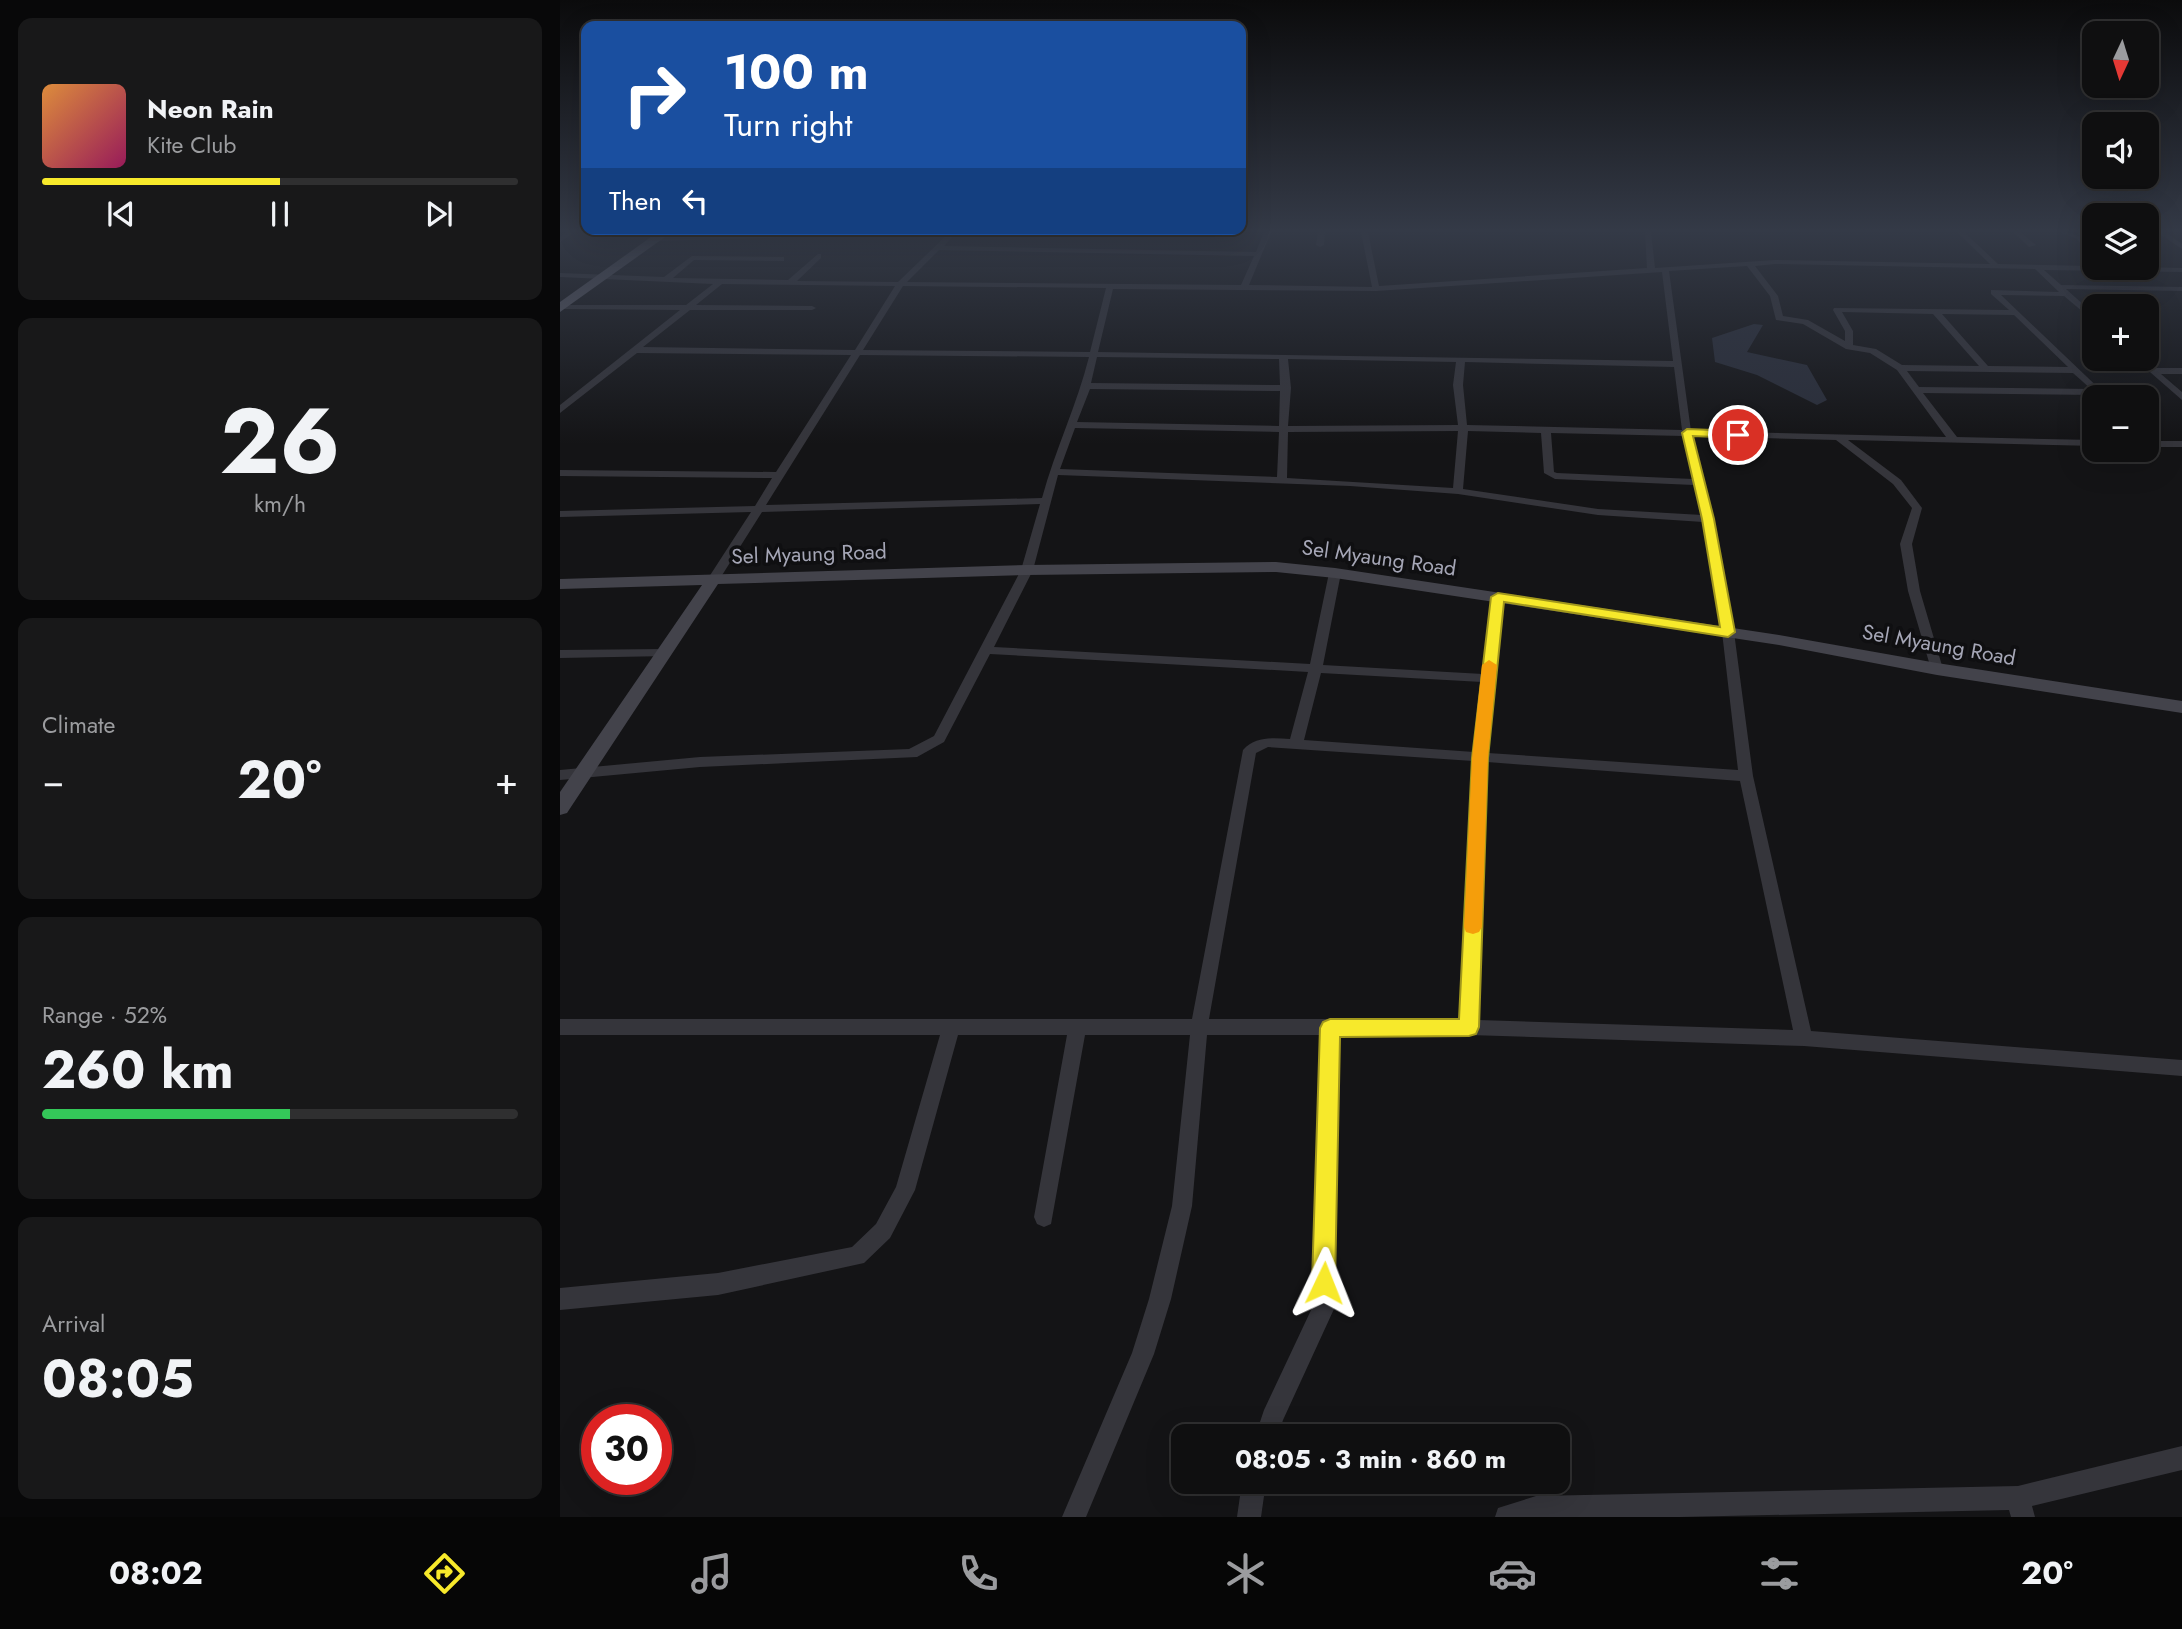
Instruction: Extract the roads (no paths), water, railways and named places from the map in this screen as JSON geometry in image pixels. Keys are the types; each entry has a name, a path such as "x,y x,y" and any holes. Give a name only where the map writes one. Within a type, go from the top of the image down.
{"main road":[{"name":"Sel Myaung Road","path":"560,584 1027,570 1276,567 1335,573 1728,632 1937,669 2182,707"},
{"path":"560,808 713,580"}],"street":[{"path":"560,410 694,303"},
{"path":"713,580 888,303"},
{"path":"560,775 700,762 912,754 939,739 1027,570 1054,472 1086,386 1106,303"},
{"path":"1670,303 1687,433 1708,519 1728,632 1746,776 1804,1038"},
{"path":"1777,303 1779,318 1805,323 1849,347 1873,351 1900,368 1954,440"},
{"path":"2005,303 2092,385"},
{"path":"561,304 811,308"},
{"path":"1849,347 1849,331 1837,310 2016,313"},
{"path":"1935,312 1986,369"},
{"path":"637,350 1093,354 1678,364"},
{"path":"1282,480 1282,429 1286,388 1283,357"},
{"path":"1458,491 1463,428 1458,385 1461,359"},
{"path":"1900,368 2076,370"},
{"path":"2153,371 2182,397"},
{"path":"2159,371 2182,371"},
{"path":"1086,386 1286,388"},
{"path":"1916,390 2082,394"},
{"path":"1073,425 1282,429 1463,428 2082,443"},
{"path":"1546,430 1549,473 1555,476 1699,482"},
{"path":"1840,439 1897,482 1917,508 1906,544 1914,591 1937,669"},
{"path":"2159,443 2182,444"},
{"path":"1054,472 1282,480 1458,491 1598,512 1708,519"},
{"path":"560,473 781,475"},
{"path":"560,514 1046,501"},
{"path":"1296,744 1316,666 1335,573"},
{"path":"1469,1027 1480,758 1498,597"},
{"path":"986,650 1316,666 1488,678"},
{"path":"560,654 665,653"},
{"path":"1074,1517 1143,1354 1160,1299 1182,1206 1199,1028 1251,750 1266,742 1746,776"},
{"path":"560,1027 1469,1027 1804,1038 2182,1068"},
{"path":"560,1299 718,1284 857,1256 883,1231 905,1190 951,1028"},
{"path":"1044,1217 1077,1028"},
{"path":"1271,1424 1323,1308 1330,1028"},
{"path":"1507,1517 1536,1508 2021,1507 2182,1458"},
{"path":"1249,1517 1252,1494"}],"water":[{"path":"1754,324 1763,325 1747,352 1807,365 1827,400 1817,405 1757,375 1715,362 1712,338"}]}
